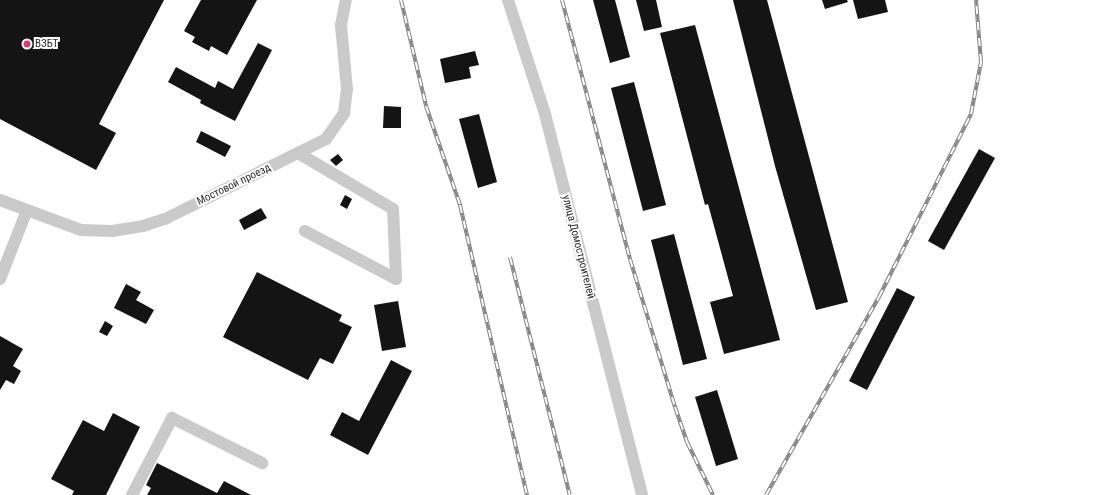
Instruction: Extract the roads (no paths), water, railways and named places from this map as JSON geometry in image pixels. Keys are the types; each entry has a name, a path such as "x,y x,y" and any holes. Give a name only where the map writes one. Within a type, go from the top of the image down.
{"street":[{"name":"Мостовой проезд","path":"0,200 81,230 112,231 143,226 165,219 326,139 344,112 347,89 342,25 346,0"},
{"name":"улица Домостроителей","path":"508,0 544,114 642,495"},
{"path":"298,153 393,209 396,279 305,231"},
{"path":"0,279 27,210"},
{"path":"132,495 172,418 262,463"}],"railway":[{"path":"401,0 426,106 460,205 527,495"},
{"path":"562,0 630,259 675,407 687,442 713,495"},
{"path":"766,495 879,297 971,114 981,62 976,0"},
{"path":"510,257 570,495"}],"place":[{"name":"ВЗБТ","path":"27,44"}]}
